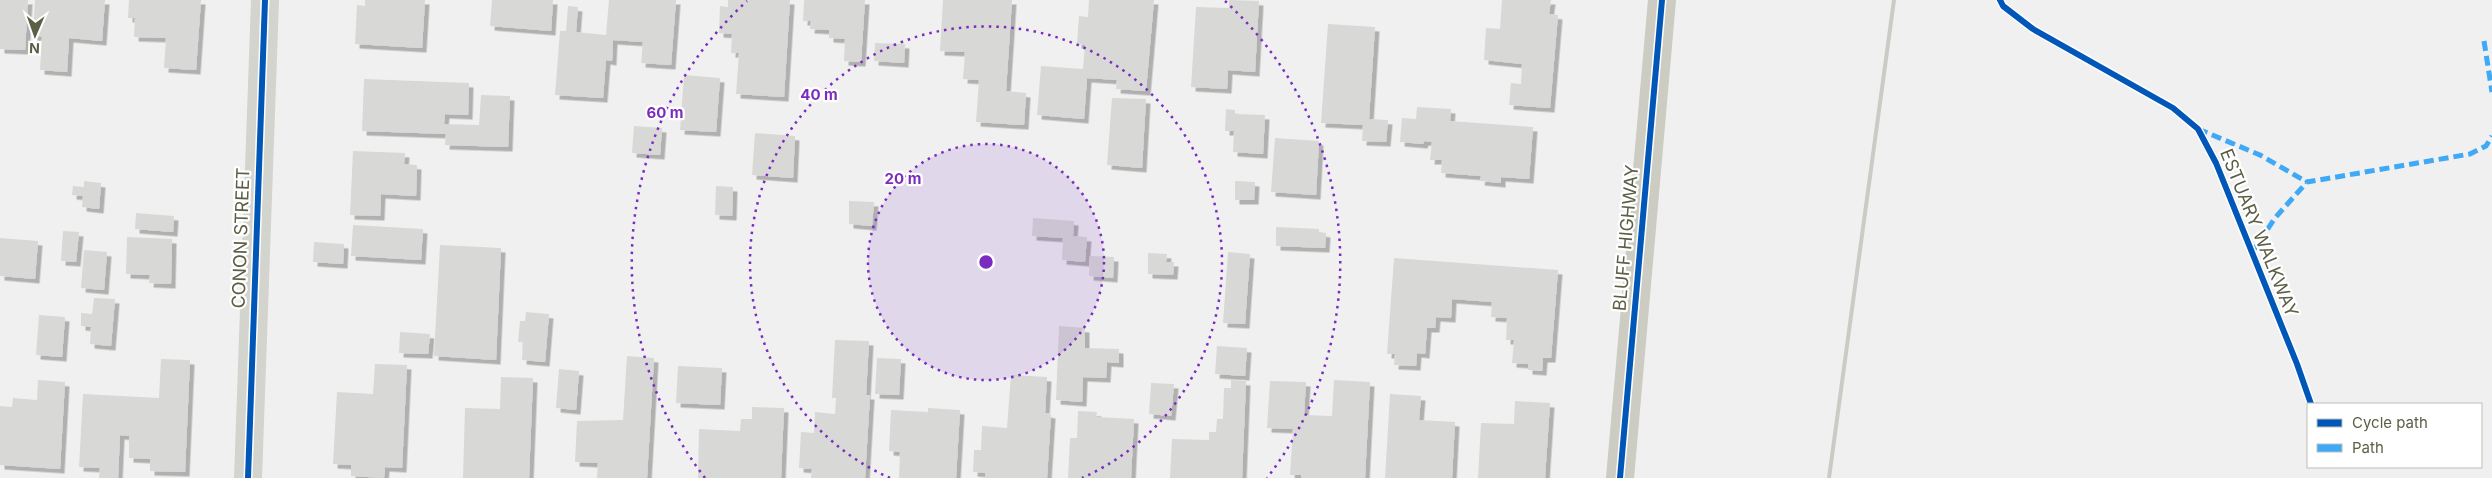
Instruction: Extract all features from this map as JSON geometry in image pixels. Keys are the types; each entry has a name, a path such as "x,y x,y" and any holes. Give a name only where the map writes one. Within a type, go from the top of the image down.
{"highway":[{"name":"BLUFF HIGHWAY","path":"1620,478 1662,0"}],"street":[{"name":"CONON STREET","path":"248,478 265,0"}],"building":[{"path":"0,0 28,0 25,50 0,49"},
{"path":"35,0 105,0 102,41 69,38 67,72 40,70 42,37 33,36"},
{"path":"129,0 201,0 196,70 164,68 166,38 134,37 135,18 128,18"},
{"path":"365,0 425,0 422,48 355,44 357,5 365,6"},
{"path":"492,0 553,0 551,31 490,26"},
{"path":"609,0 676,0 671,65 641,63 643,42 613,40 612,61 606,60 603,98 555,95 560,31 566,31 568,6 578,7 576,32 606,35"},
{"path":"728,0 790,0 784,97 736,94 739,53 731,53 732,34 719,33 720,6 728,7"},
{"path":"804,0 865,0 861,62 844,61 845,39 829,38 829,30 810,29 811,21 803,21"},
{"path":"943,0 1012,0 1006,91 1026,93 1024,125 976,122 979,80 963,79 965,52 940,51"},
{"path":"1089,0 1154,0 1146,91 1116,89 1117,80 1087,78 1084,119 1037,115 1041,66 1083,69 1085,45 1077,44 1079,16 1088,17"},
{"path":"1229,0 1259,1 1255,72 1228,70 1227,89 1191,87 1196,7 1229,8"},
{"path":"1502,0 1551,0 1549,14 1558,15 1550,108 1509,105 1511,83 1521,84 1522,64 1484,60 1486,28 1500,29"},
{"path":"1328,24 1375,27 1369,119 1388,120 1386,142 1362,141 1363,125 1321,123"},
{"path":"875,43 905,44 904,63 874,61"},
{"path":"684,75 720,78 716,132 680,130"},
{"path":"364,79 469,83 468,115 445,114 444,124 479,125 481,95 510,96 508,147 445,145 446,134 362,131"},
{"path":"1112,98 1146,99 1142,168 1107,165"},
{"path":"1417,107 1451,109 1450,121 1533,127 1529,179 1501,177 1501,183 1480,181 1481,176 1441,173 1442,160 1430,160 1432,142 1424,141 1423,144 1400,142 1402,118 1416,119"},
{"path":"1226,109 1235,110 1235,114 1265,115 1263,154 1233,152 1234,131 1225,131"},
{"path":"634,126 662,128 660,155 632,153"},
{"path":"755,133 795,136 793,178 752,175"},
{"path":"1275,138 1319,141 1316,195 1271,192"},
{"path":"353,151 405,153 404,164 417,165 416,196 381,194 380,216 350,215"},
{"path":"84,181 101,183 99,209 82,207 83,196 72,195 73,186 84,187"},
{"path":"1235,181 1255,182 1254,200 1235,200"},
{"path":"716,186 733,187 732,216 715,215"},
{"path":"849,201 874,202 872,226 849,224"},
{"path":"136,213 174,216 173,232 135,229"},
{"path":"1033,218 1074,221 1073,236 1087,237 1085,262 1062,260 1063,238 1032,236"},
{"path":"353,225 423,229 421,260 351,256"},
{"path":"1276,227 1319,229 1319,232 1326,233 1325,248 1276,246"},
{"path":"63,231 79,232 76,262 61,261"},
{"path":"127,237 172,239 171,284 149,283 150,275 126,274"},
{"path":"0,238 38,241 35,279 0,276"},
{"path":"314,242 344,244 343,264 313,262"},
{"path":"440,245 501,248 496,360 434,356"},
{"path":"84,250 107,252 104,290 81,288"},
{"path":"1228,252 1250,254 1245,324 1223,323"},
{"path":"1148,253 1167,254 1166,262 1174,262 1173,275 1148,274"},
{"path":"1090,256 1114,257 1113,278 1089,276"},
{"path":"1394,258 1558,270 1551,358 1543,358 1542,371 1528,370 1528,364 1512,363 1514,340 1506,340 1507,318 1491,317 1492,302 1452,299 1451,318 1436,317 1435,328 1427,328 1425,354 1417,353 1416,366 1394,365 1395,354 1387,354"},
{"path":"94,298 115,299 111,346 90,344 91,327 81,326 81,313 92,314"},
{"path":"526,312 549,314 545,362 522,360 523,342 518,342 520,321 525,321"},
{"path":"39,315 65,317 62,357 36,355"},
{"path":"1059,326 1085,328 1085,348 1119,349 1119,363 1107,362 1106,378 1083,377 1082,402 1056,400"},
{"path":"400,332 430,334 428,354 399,353"},
{"path":"835,340 869,341 866,395 870,395 865,478 811,478 812,469 799,468 801,432 814,433 815,412 835,414 836,398 832,398"},
{"path":"1217,346 1247,348 1245,376 1215,374"},
{"path":"627,356 654,358 647,478 597,478 598,463 575,462 577,421 623,420"},
{"path":"877,358 901,359 899,395 875,394"},
{"path":"161,359 190,360 185,472 150,471 150,459 129,458 129,436 120,435 118,478 99,478 100,468 79,467 83,394 159,398"},
{"path":"375,364 407,365 402,468 385,467 384,478 351,476 351,465 333,464 337,392 373,394"},
{"path":"678,366 722,368 720,405 676,403"},
{"path":"559,369 579,371 576,410 556,408"},
{"path":"1011,375 1047,377 1045,413 1051,414 1047,478 985,478 985,473 973,472 974,450 981,450 982,426 1007,428"},
{"path":"501,377 533,378 529,478 463,478 465,408 500,409"},
{"path":"38,380 65,382 60,469 0,465 0,406 12,407 13,398 37,400"},
{"path":"1231,380 1246,381 1242,478 1170,478 1172,439 1209,440 1209,432 1216,432 1217,419 1223,419 1224,388 1231,388"},
{"path":"1334,380 1370,382 1365,478 1301,478 1301,475 1290,475 1293,429 1267,428 1270,381 1306,382 1304,415 1332,416"},
{"path":"1151,383 1174,384 1171,416 1149,414"},
{"path":"1390,394 1421,396 1419,420 1455,422 1452,478 1385,478"},
{"path":"1515,401 1550,403 1545,478 1478,478 1481,423 1514,424"},
{"path":"752,407 784,408 781,478 698,478 699,429 740,431 741,419 752,419"},
{"path":"928,408 960,410 956,478 899,478 900,452 889,451 891,410 928,412"},
{"path":"1078,411 1097,412 1096,417 1134,419 1131,478 1068,478 1070,438 1077,438"}],"railway":[{"path":"1829,478 1894,0"}],"marked path":[{"path":"2484,41 2492,92"},
{"path":"2198,129 2260,155 2307,182"},
{"path":"2251,254 2275,218 2307,182 2470,154 2486,146 2492,136"}],"cycle path":[{"path":"248,478 265,0"},
{"path":"1620,478 1662,0"},
{"name":"ESTUARY WALKWAY","path":"2000,0 2003,6 2033,29 2173,108 2198,129 2216,163 2297,364 2311,403"}]}
